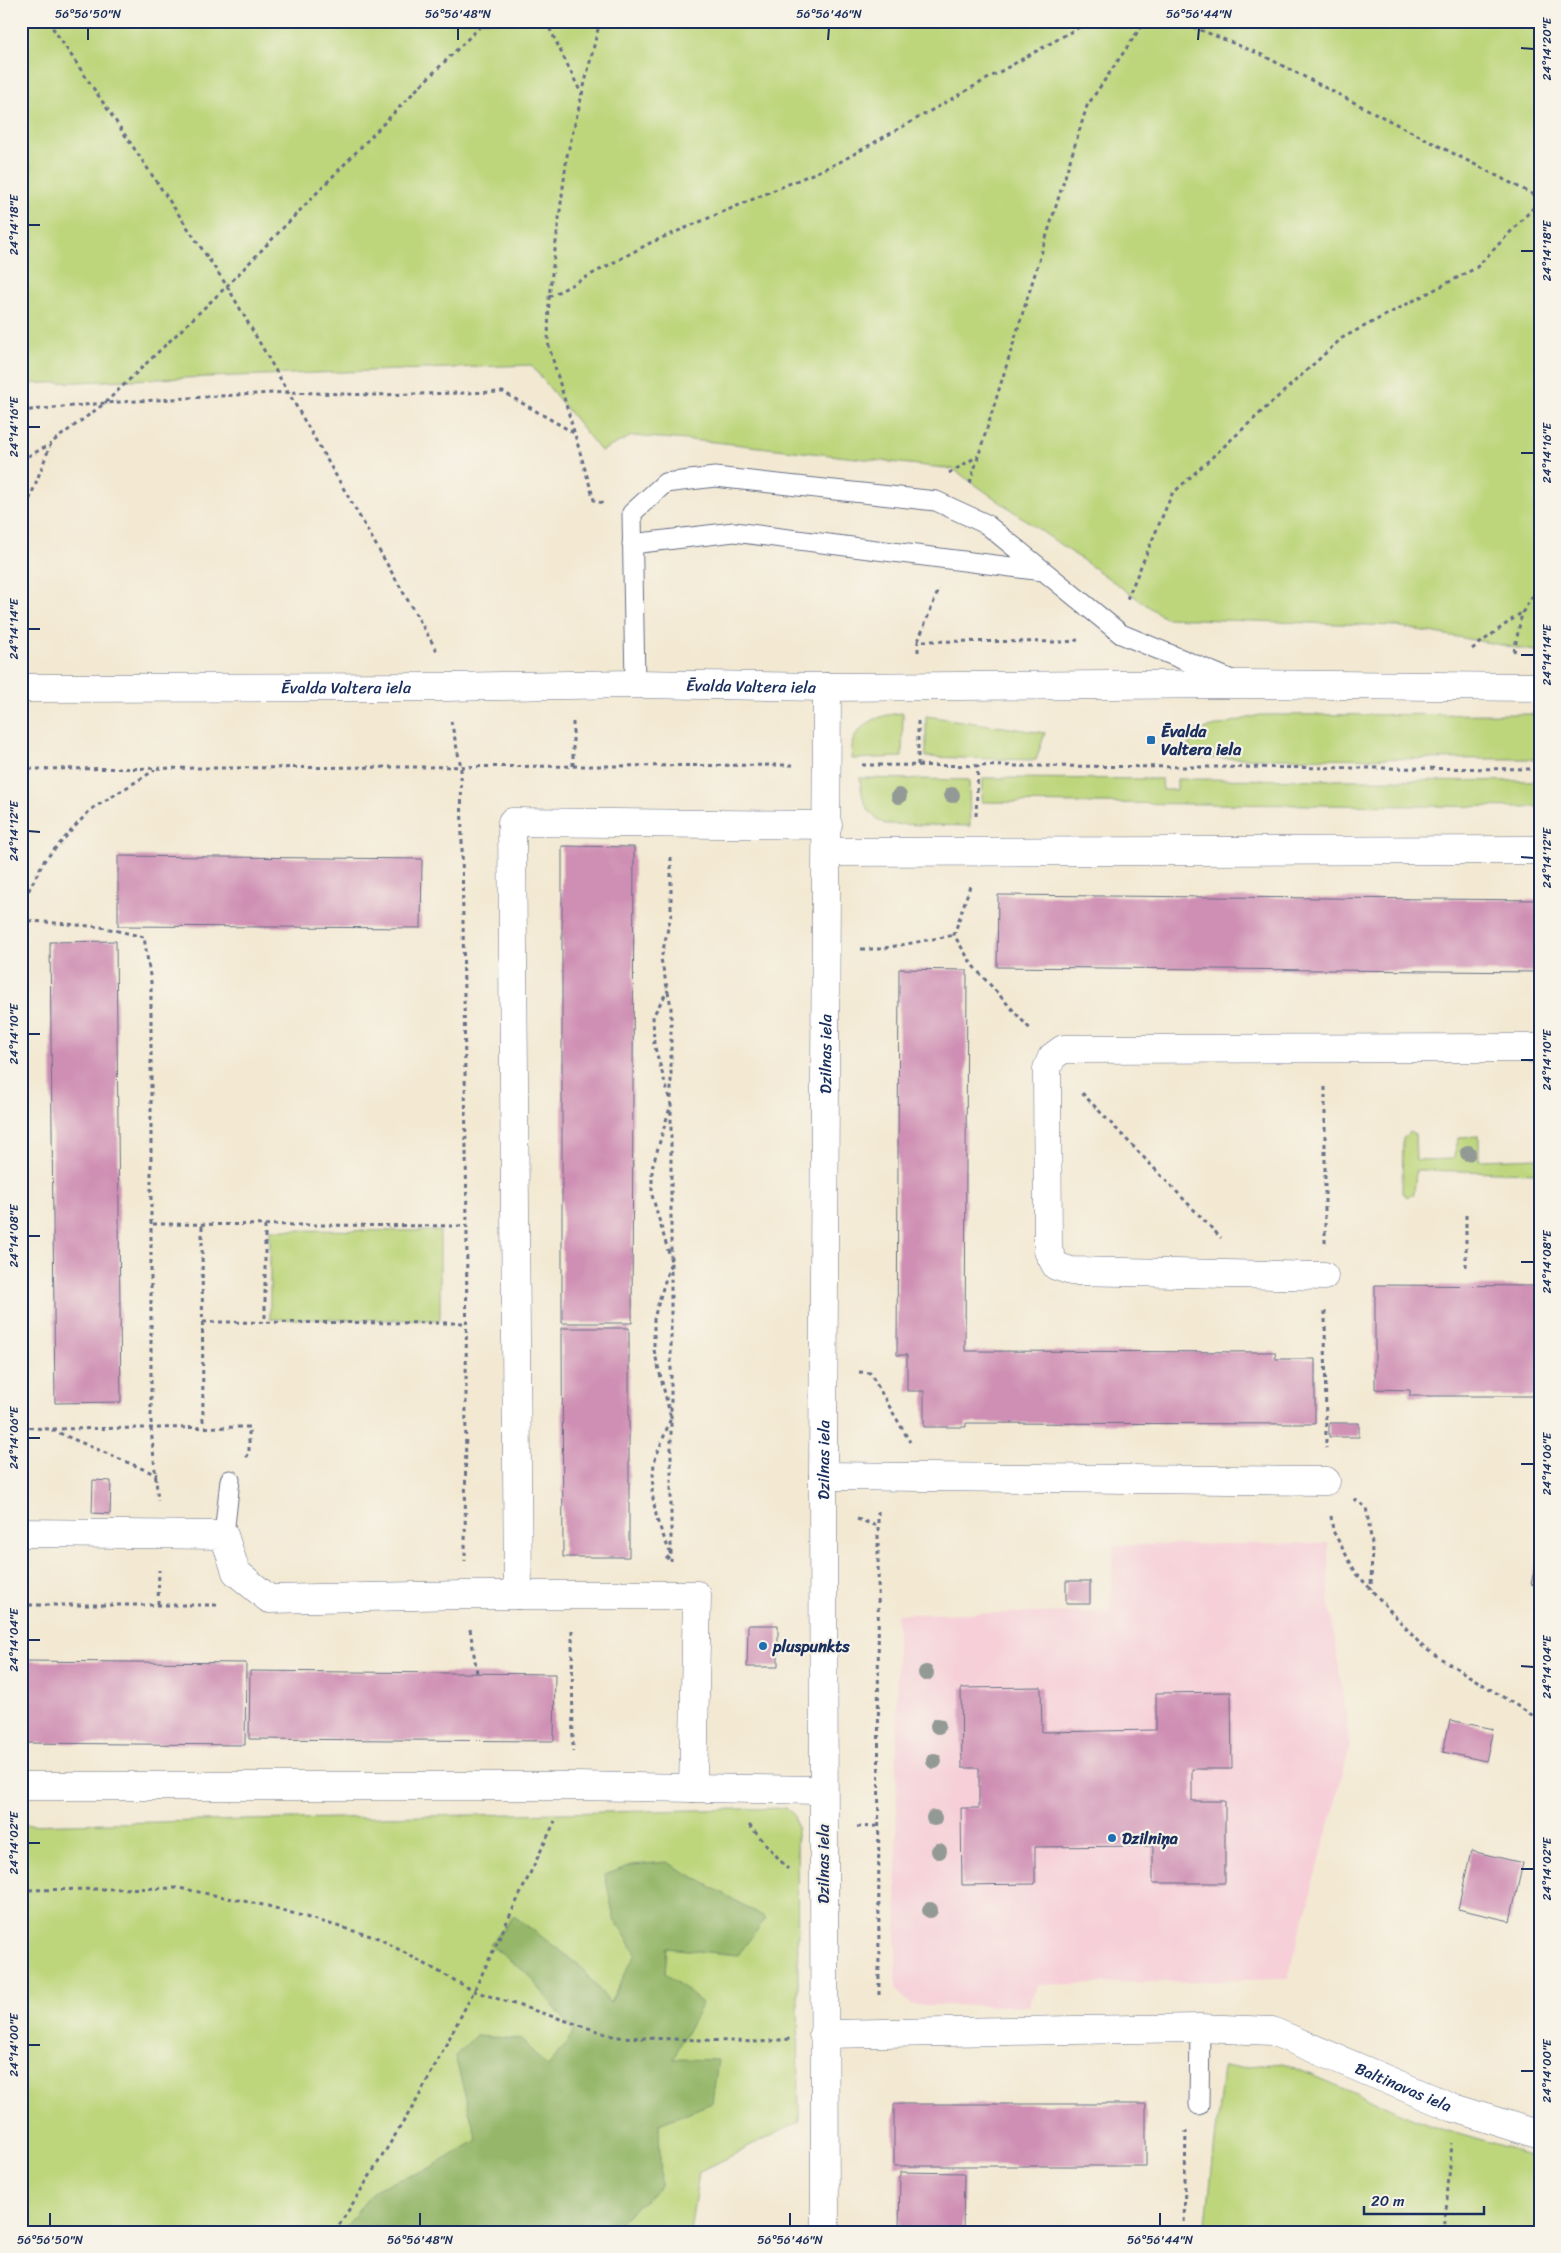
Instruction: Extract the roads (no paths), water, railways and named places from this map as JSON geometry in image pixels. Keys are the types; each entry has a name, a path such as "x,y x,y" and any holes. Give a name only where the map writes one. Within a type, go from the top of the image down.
{"street":[{"name":"Ēvalda Valtera iela","path":"21,688 444,687 635,684 827,687 1242,684 1540,687"},
{"name":"Dzilnas iela","path":"824,2232 822,1790 828,852 827,687"},
{"path":"518,1595 512,822 828,825"},
{"path":"828,852 1540,850"},
{"path":"1324,1276 1071,1271 1056,1266 1048,1250 1047,1069 1052,1057 1063,1049 1540,1048"},
{"path":"823,1476 1326,1482"},
{"path":"21,1533 224,1535 236,1572 269,1599 465,1595 697,1595 705,1788"},
{"path":"21,1786 573,1786 822,1790"},
{"path":"823,2034 1200,2028"},
{"name":"Baltinavas iela","path":"1200,2028 1272,2030 1454,2108 1540,2135"}],"lane":[{"path":"635,684 632,513 665,483 715,477 936,501 986,524 1121,634 1242,684"},
{"path":"632,544 734,532 1044,572"},
{"path":"224,1535 230,1480"},
{"path":"1199,2105 1200,2028"}],"place":[{"name":"Ēvalda Valtera iela","path":"1151,740"},
{"name":"pluspunkts","path":"763,1646"},
{"name":"Dzilniņa","path":"1112,1838"}]}
